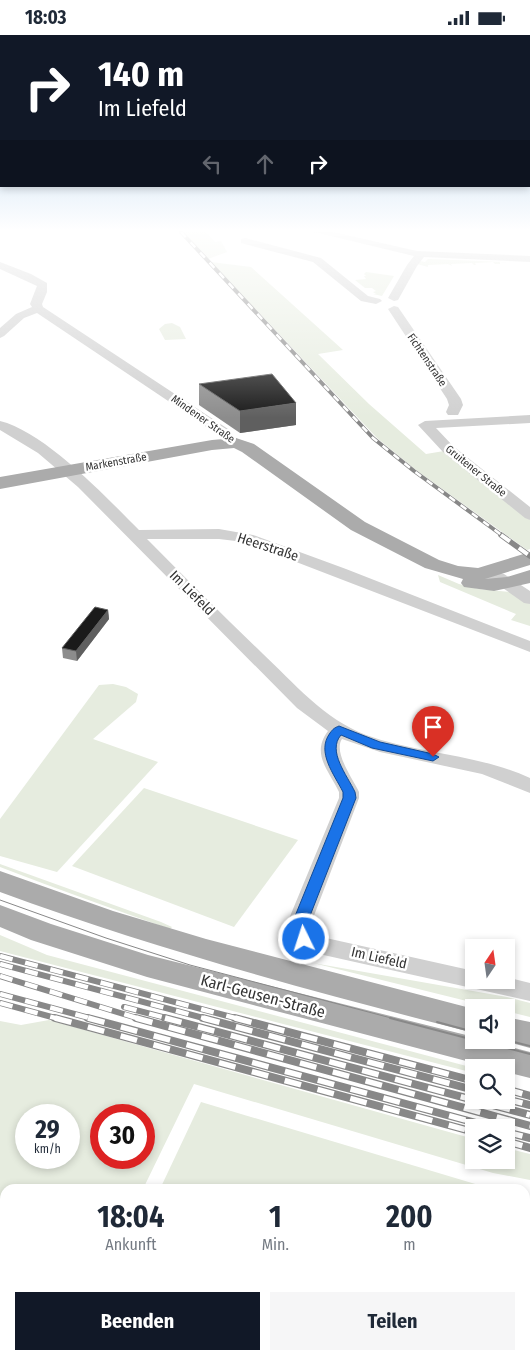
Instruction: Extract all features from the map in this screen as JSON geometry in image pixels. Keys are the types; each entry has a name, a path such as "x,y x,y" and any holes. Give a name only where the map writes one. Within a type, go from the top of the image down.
{"main road":[{"name":"Markenstraße","path":"0,483 233,443"},
{"name":"Mindener Straße","path":"233,443 248,448 358,526 432,564 449,576 467,582 490,586 497,577"},
{"name":"Mindener Straße","path":"432,564 456,572 497,577"},
{"path":"497,577 526,564"},
{"path":"0,871 126,918 182,943"},
{"name":"Karl-Geusen-Straße","path":"0,881 116,923 182,943 465,1019"},
{"name":"Karl-Geusen-Straße","path":"0,915 41,932 147,966 530,1065"},
{"path":"515,1031 530,1035"}],"street":[{"path":"0,334 20,316 38,309 36,304 41,294"},
{"path":"359,294 365,299 399,304 402,294"},
{"name":"Fichtenstraße","path":"399,304 454,399 456,405 453,412"},
{"name":"Mindener Straße","path":"38,309 200,416 233,443"},
{"path":"425,425 530,419"},
{"path":"0,425 27,438 67,470 136,535"},
{"name":"Gruitener Straße","path":"425,425 448,449 530,515"},
{"name":"Heerstraße","path":"136,535 144,533 219,534 247,538 340,571 530,647"},
{"name":"Im Liefeld","path":"136,535 304,704 339,730 376,745 472,766 511,777 530,786"},
{"path":"497,577 530,599"},
{"name":"Im Liefeld","path":"339,730 330,743 329,752 349,792 349,798 298,926 299,933 304,939 322,945 465,978"},
{"name":"Im Liefeld","path":"515,989 530,992"}],"shaded area":[{"path":"241,294 281,294 343,350 318,354 369,404 426,454 444,451 530,520 530,549 527,550 416,470 377,438"},
{"path":"172,323 180,327 186,339 165,340 159,329 165,324"},
{"path":"438,575 459,584 479,589 511,592 530,604 530,626 511,620 516,614 440,582"},
{"path":"113,684 126,687 138,694 136,702 93,739 158,762 57,872 0,856 0,819 99,685"},
{"path":"144,788 298,840 234,927 72,866"},
{"path":"0,864 172,927 170,929 64,891 0,867"},
{"path":"0,935 47,955 465,1066 465,1071 0,951"},
{"path":"313,963 515,999 465,999 465,1001"},
{"path":"515,999 530,1003 530,1017 515,1013"},
{"path":"49,1020 465,1136 465,1165 194,1084 155,1164 155,1104 90,1104 90,1169 153,1169 145,1184 0,1184 0,1021 21,1025"},
{"path":"201,1102 475,1184 162,1184"},
{"path":"515,1150 530,1154 530,1180 480,1169 515,1169"}],"building":[{"path":"272,374 296,403 240,411 199,384"},
{"path":"95,607 108,610 76,651 62,648"}],"tram line":[{"path":"0,900 106,938 190,965 395,1019"},
{"path":"390,1018 465,1038"},
{"path":"437,1022 465,1030"},
{"path":"515,1042 530,1046"},
{"path":"511,1049 530,1054"}],"railway":[{"path":"239,294 373,438 414,471 503,536"},
{"path":"501,535 530,556"},
{"path":"0,956 239,1019"},
{"path":"0,964 207,1019"},
{"path":"0,976 140,1019"},
{"path":"0,994 93,1019"},
{"path":"0,1003 59,1019"},
{"path":"124,1007 170,1019"},
{"path":"55,1018 465,1130"},
{"path":"88,1018 465,1120"},
{"path":"136,1018 530,1126"},
{"path":"165,1018 530,1115"},
{"path":"203,1018 465,1088"},
{"path":"235,1018 465,1079"},
{"path":"515,1092 530,1096"},
{"path":"515,1101 530,1105"},
{"path":"515,1134 530,1138"},
{"path":"515,1144 530,1148"}],"route":[{"path":"304,939 299,933 298,926 349,798 349,792 329,752 330,743 334,737 339,730 376,745 433,757"}]}
